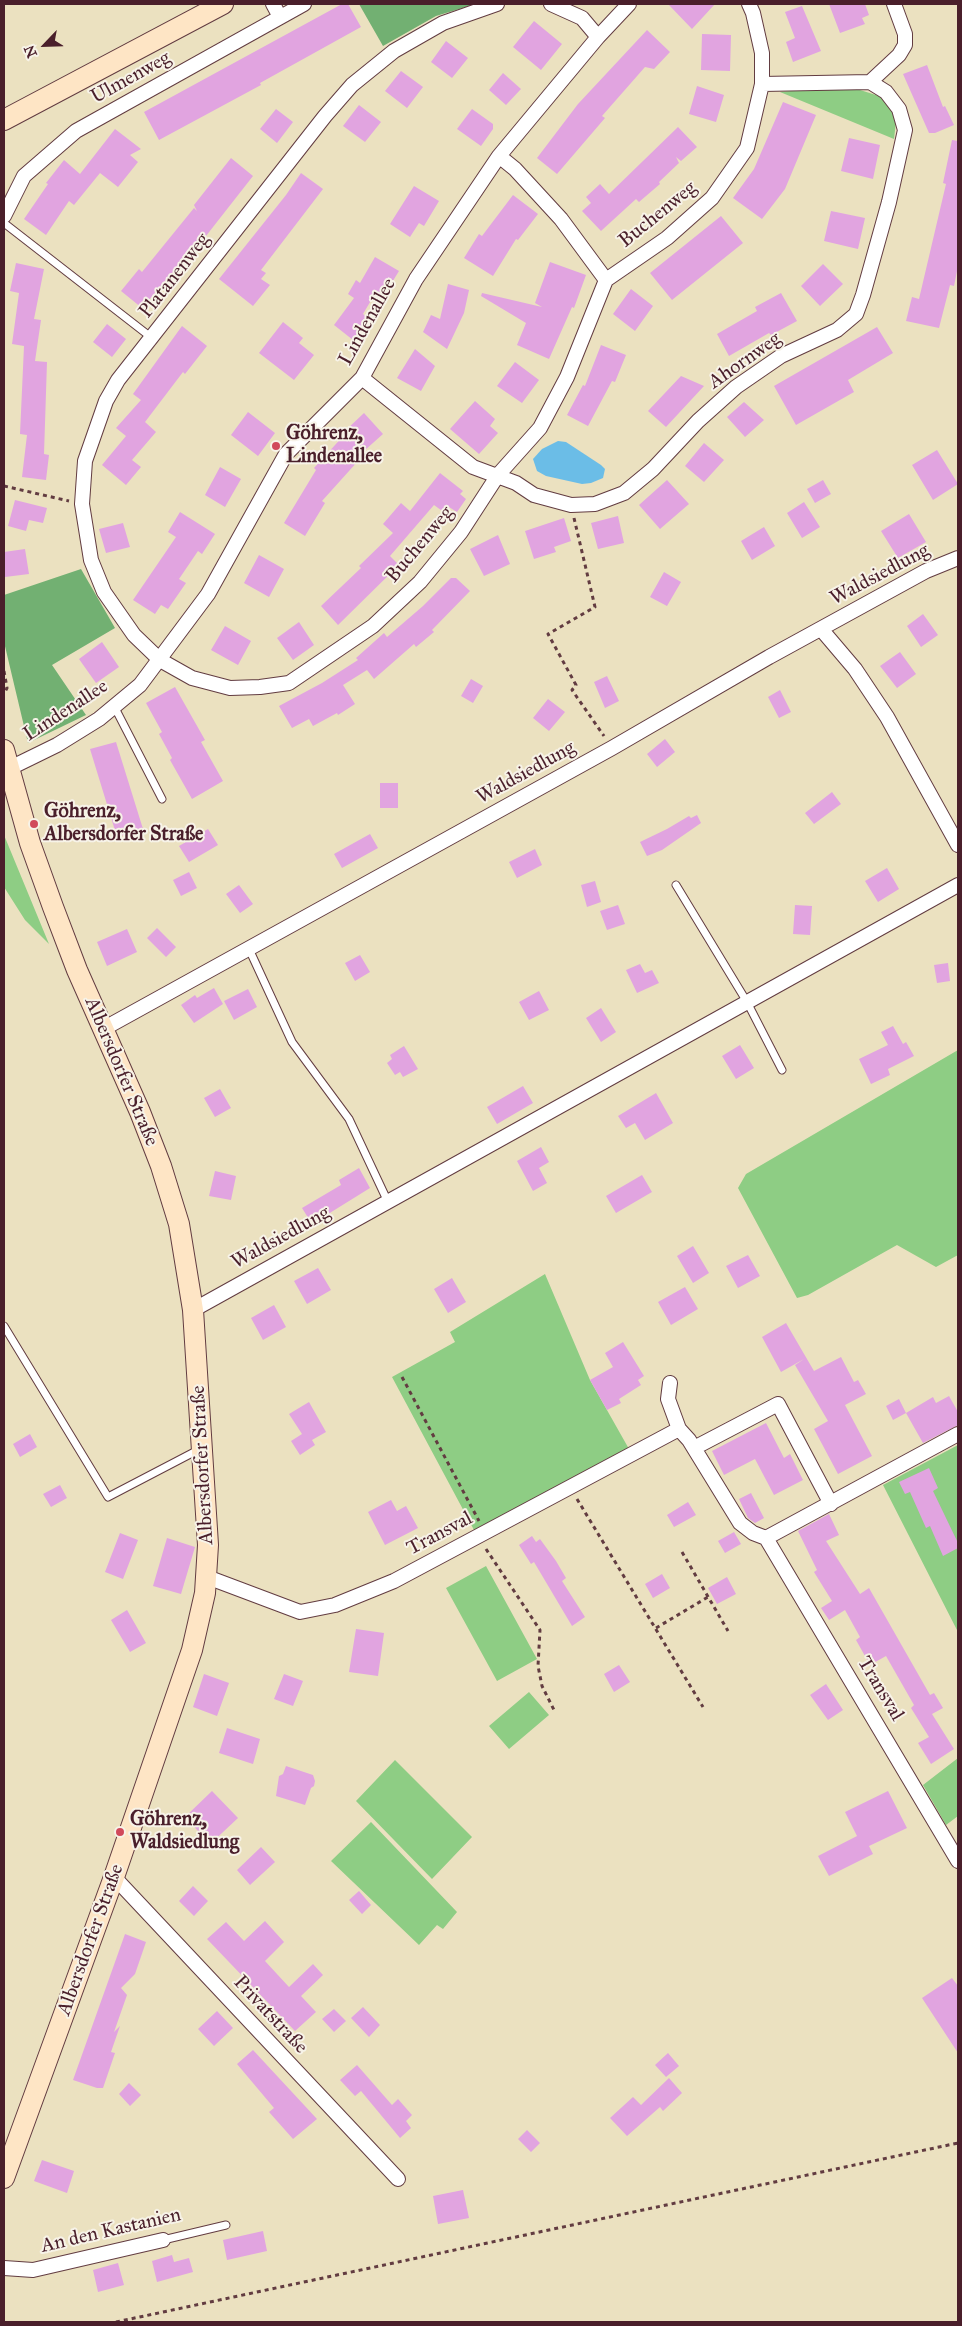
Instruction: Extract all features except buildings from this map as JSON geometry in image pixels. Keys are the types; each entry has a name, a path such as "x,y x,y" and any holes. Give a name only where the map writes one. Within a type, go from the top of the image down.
{"street":[{"path":"4,120 223,4"},
{"path":"273,4 280,17"},
{"name":"Ulmenweg","path":"4,216 24,176 76,131 304,4"},
{"name":"Platanenweg","path":"160,660 134,635 104,592 91,560 82,504 85,461 106,401 118,380 325,116 352,85 394,51 442,22 498,4"},
{"path":"551,4 582,18 598,37"},
{"name":"Lindenallee","path":"6,760 57,744 99,719 140,685 208,594 286,454 362,378 416,279 499,156 598,37 629,4"},
{"name":"Buchenweg","path":"160,660 192,678 230,688 260,687 289,683 373,626 420,582 460,532 498,475 540,428 567,377 606,280 667,238 712,198 746,148 762,84 762,53 753,13 748,4"},
{"path":"762,84 870,82 900,55 905,45 905,34 894,4"},
{"name":"Ahornweg","path":"362,378 473,467 498,475 534,495 571,505 595,504 624,493 653,469 698,421 736,387 781,356 837,330 856,314 889,202 905,130 899,108 886,92 870,82"},
{"path":"499,156 515,168 562,219 606,280"},
{"name":"Waldsiedlung","path":"104,1030 612,748 821,629 926,571 958,558"},
{"name":"Waldsiedlung","path":"821,629 855,669 887,717 958,845"},
{"name":"Albersdorfer Straße","path":"4,2178 114,1877 192,1650 202,1609 207,1577 208,1546 193,1310 179,1224 161,1166 140,1112 52,907 30,843 6,760"},
{"name":"Waldsiedlung","path":"193,1310 958,885"},
{"path":"670,1383 668,1399 679,1429 694,1448 740,1523 753,1533 766,1538 958,1434"},
{"path":"694,1448 778,1404 831,1504"},
{"name":"Transval","path":"207,1577 300,1612 335,1605 370,1591 480,1535 679,1429"},
{"name":"Transval","path":"766,1538 958,1862"},
{"name":"Privatstraße","path":"114,1877 398,2179"},
{"name":"An den Kastanien","path":"4,2268 33,2270 163,2240"}],"lane":[{"path":"4,223 152,338"},
{"path":"114,706 162,799"},
{"path":"676,885 747,1002 782,1070"},
{"path":"249,949 292,1042 349,1119 388,1202"},
{"path":"4,1326 108,1497 203,1448"},
{"name":"An den Kastanien","path":"163,2240 226,2225"}],"path":[{"path":"4,486 82,504"},
{"path":"571,505 594,607 548,634 576,685 572,690 612,748"},
{"path":"4,672 7,688 4,694"},
{"path":"402,1377 484,1546 540,1630 538,1666 542,1686 555,1712"},
{"path":"570,1487 703,1707"},
{"path":"682,1552 728,1631"},
{"path":"656,1628 708,1597"},
{"path":"116,2322 958,2143"}],"green space":[{"path":"359,4 476,4 436,16 383,46"},
{"path":"823,88 860,90 879,96 891,106 896,122 894,139 780,92"},
{"path":"81,569 115,628 52,665 86,715 28,743 4,642 4,595"},
{"path":"4,835 49,944 25,920 4,887"},
{"path":"958,1050 958,1255 936,1267 897,1245 808,1295 797,1298 738,1188 746,1174"},
{"path":"545,1274 590,1380 629,1449 474,1530 392,1377 455,1342 450,1332"},
{"path":"958,1445 958,1632 883,1485"},
{"path":"486,1566 537,1659 497,1681 446,1588"},
{"path":"529,1692 549,1715 509,1749 489,1726"},
{"path":"958,1758 958,1816 946,1825 923,1785"},
{"path":"395,1760 472,1837 432,1879 356,1801"},
{"path":"371,1822 457,1912 443,1929 437,1925 419,1945 331,1861"}],"water":[{"path":"558,441 566,442 601,465 605,469 603,478 591,483 582,484 546,476 537,471 533,459 542,449"}],"place":[{"name":"Göhrenz, Lindenallee","path":"276,446"},
{"name":"Göhrenz, Albersdorfer Straße","path":"34,824"},
{"name":"Göhrenz, Waldsiedlung","path":"120,1832"}]}
